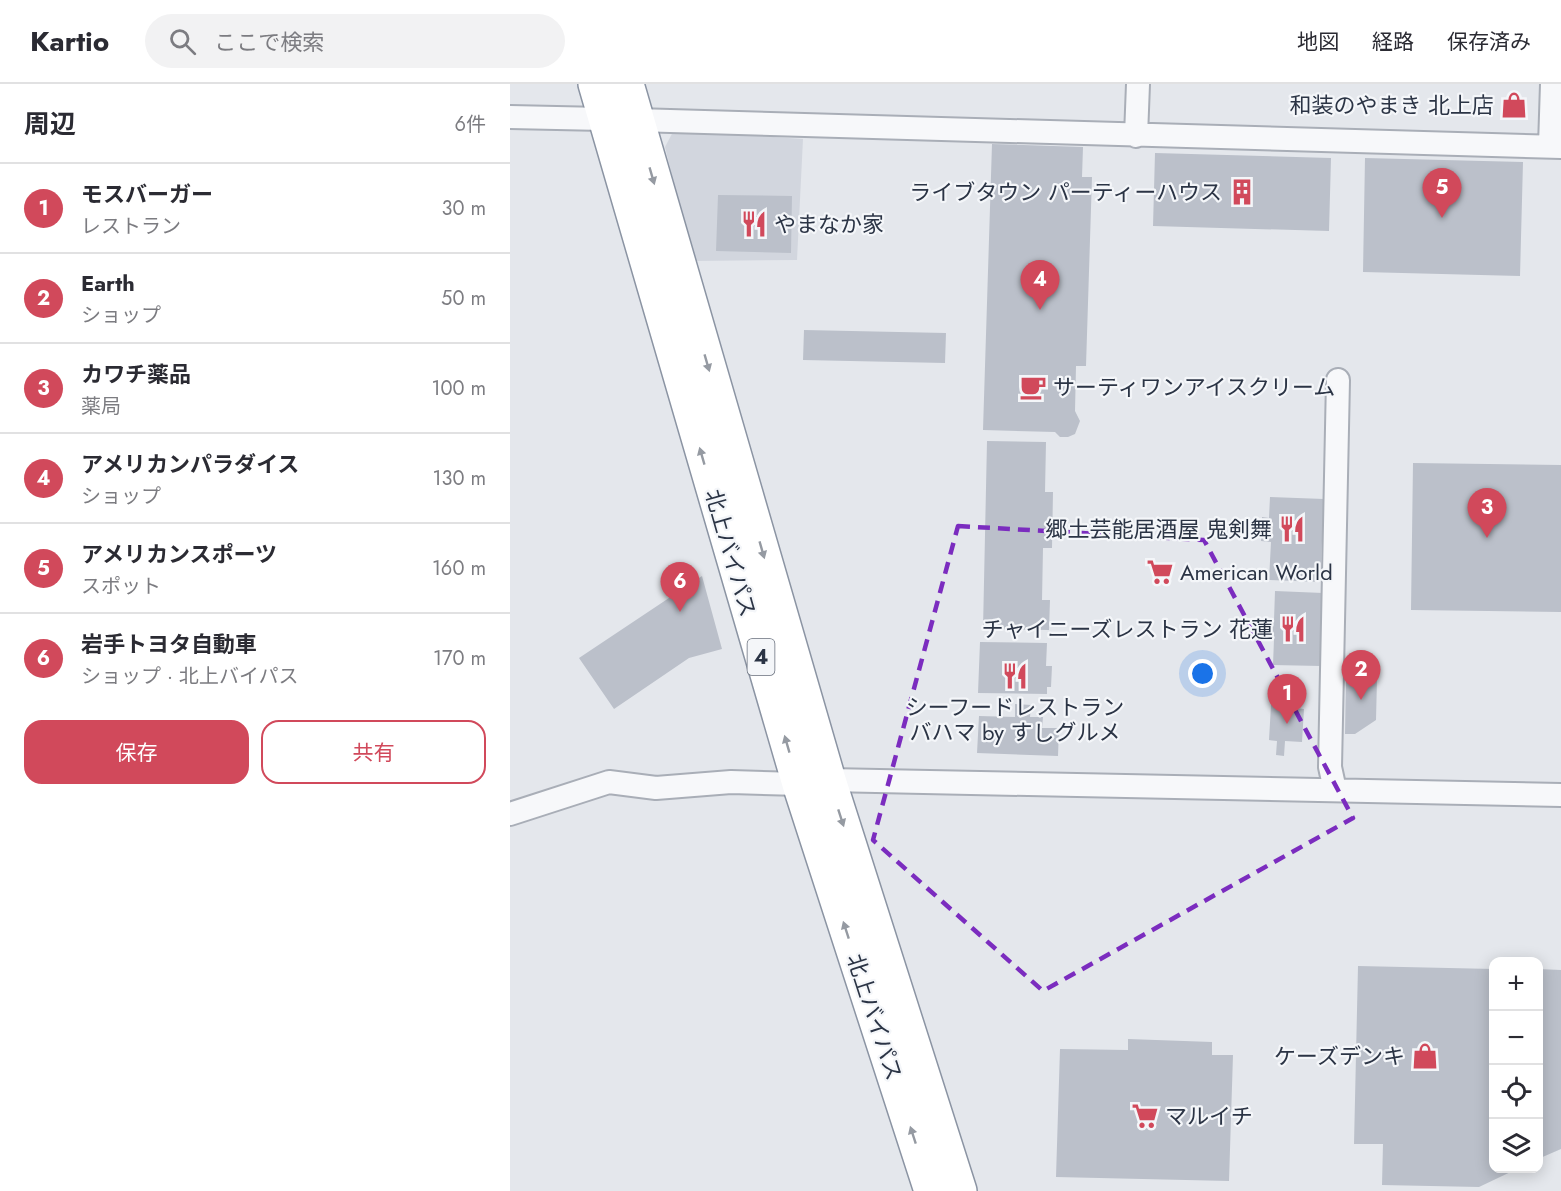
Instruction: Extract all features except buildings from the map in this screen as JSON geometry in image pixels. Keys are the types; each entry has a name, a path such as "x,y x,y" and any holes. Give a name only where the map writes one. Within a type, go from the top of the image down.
{"highway":[{"name":"北上バイパス","path":"595,84 603,119 814,782 960,1191"},
{"name":"北上バイパス","path":"627,84 814,782 931,1191"}],"street":[{"path":"1136,136 1138,84"},
{"path":"636,120 1136,136 1556,146 1552,84"},
{"path":"510,117 603,119"},
{"path":"1335,790 1330,767 1338,380"},
{"path":"510,814 609,782 656,788 731,782 814,782 1561,795"}],"highlighted area":[{"path":"958,526 1204,540 1353,818 1043,991 873,840"}],"shaded area":[{"path":"674,130 803,139 797,260 693,261 665,147"}],"place":[{"name":"和装のやまき 北上店","path":"1514,105"},
{"name":"ライブタウン パーティーハウス","path":"1242,192"},
{"name":"アメリカンスポーツ","path":"1442,218"},
{"name":"やまなか家","path":"754,224"},
{"name":"アメリカンパラダイス","path":"1040,310"},
{"name":"サーティワンアイスクリーム","path":"1033,387"},
{"name":"郷土芸能居酒屋 鬼剣舞","path":"1292,529"},
{"name":"カワチ薬品","path":"1487,538"},
{"name":"American World","path":"1160,572"},
{"name":"岩手トヨタ自動車","path":"680,612"},
{"name":"チャイニーズレストラン 花蓮","path":"1293,629"},
{"name":"シーフードレストラン バハマ by すしグルメ","path":"1015,676"},
{"name":"Earth","path":"1361,700"},
{"name":"モスバーガー","path":"1287,724"},
{"name":"ケーズデンキ","path":"1425,1056"},
{"name":"マルイチ","path":"1145,1116"}]}
